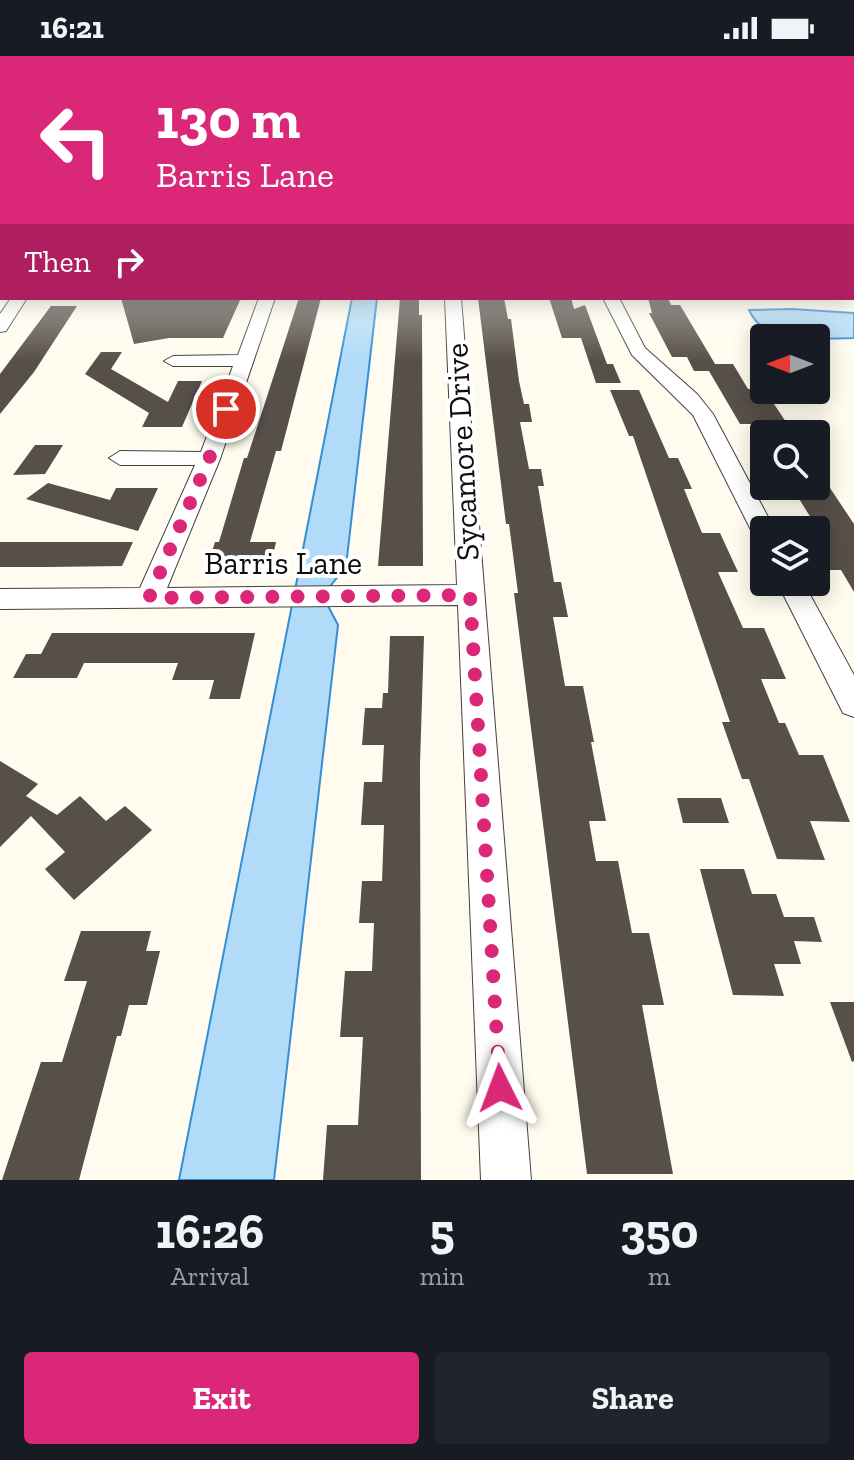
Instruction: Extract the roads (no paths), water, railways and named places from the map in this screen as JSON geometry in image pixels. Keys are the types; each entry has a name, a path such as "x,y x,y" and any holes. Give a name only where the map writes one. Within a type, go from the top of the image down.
{"street":[{"path":"0,327 18,300"},
{"path":"149,598 209,459 266,300"},
{"name":"Sycamore Drive","path":"453,300 506,1180"},
{"path":"612,300 642,357 692,398 703,414 756,516"},
{"path":"173,361 244,360"},
{"path":"120,458 209,459"},
{"name":"Barris Lane","path":"4,606 149,598 470,595"},
{"path":"797,596 854,704"}],"water":[{"path":"352,300 377,300 346,566 328,589 295,590"},
{"path":"749,310 854,313 854,338 830,339 830,324 760,324"},
{"path":"327,604 338,625 274,1180 179,1180 292,605"}]}
